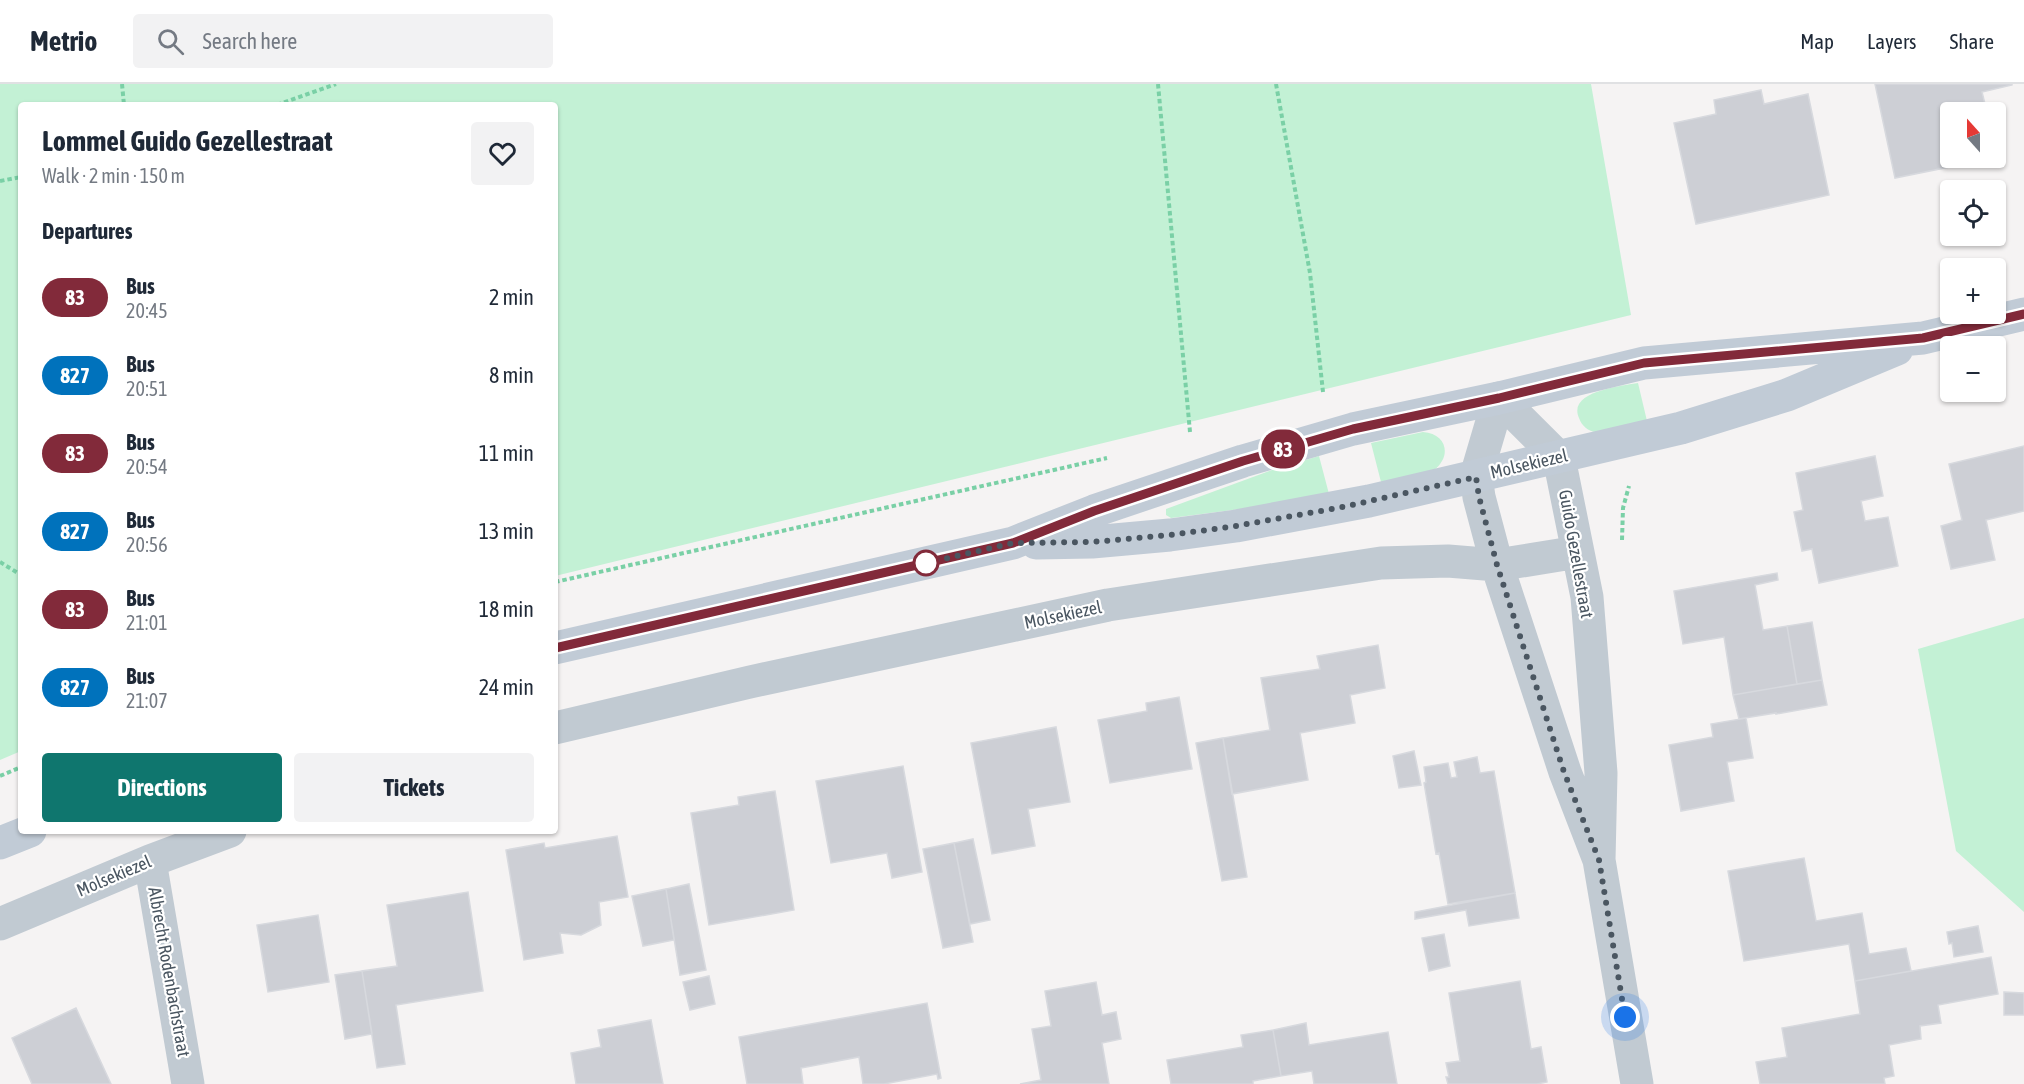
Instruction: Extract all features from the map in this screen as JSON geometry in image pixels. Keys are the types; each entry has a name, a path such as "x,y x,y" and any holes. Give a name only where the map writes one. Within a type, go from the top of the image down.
{"main road":[{"name":"Molsekiezel","path":"558,647 1013,543 1094,511 1353,429 1499,398 1644,363 1923,338 2024,314"},
{"name":"Molsekiezel","path":"1013,543 1092,542 1170,535 1236,526 1352,505 1559,458 1730,414 1839,375 1923,338"},
{"path":"0,843 22,834"}],"street":[{"path":"1499,398 1559,458"},
{"name":"Guido Gezellestraat","path":"1499,398 1476,477 1479,497 1497,565 1564,772 1599,860"},
{"name":"Guido Gezellestraat","path":"1559,458 1587,597 1601,773 1599,860 1637,1084"},
{"name":"Molsekiezel","path":"558,727 750,682 1108,605 1382,563 1448,561 1497,565 1578,552"},
{"name":"Molsekiezel","path":"0,924 150,861 222,834"},
{"name":"Albrecht Rodenbachstraat","path":"150,861 188,1084"}],"path":[{"path":"122,84 124,102"},
{"path":"286,102 336,84"},
{"path":"1158,84 1191,439"},
{"path":"1276,84 1310,273 1324,399"},
{"path":"0,181 18,178"},
{"path":"0,562 18,574"},
{"path":"0,776 18,768"}],"green space":[{"path":"0,84 1591,84 1631,315 558,575 558,102 18,102 18,752 0,760"},
{"path":"1638,383 1647,421 1601,432 1591,431 1582,423 1577,409 1588,396 1609,388"},
{"path":"1423,432 1442,441 1445,452 1440,464 1434,470 1381,482 1371,443"},
{"path":"1319,456 1329,494 1263,506 1171,518 1166,515 1166,509 1272,470"},
{"path":"2024,618 2024,912 1956,851 1918,649"}],"building":[{"path":"1875,84 2012,84 1982,92 1984,102 1940,102 1940,168 1944,168 1895,178"},
{"path":"1761,90 1764,104 1808,94 1829,195 1696,224 1674,123 1716,114 1714,100"},
{"path":"2024,446 2024,511 1986,520 1995,560 1951,569 1941,526 1962,520 1949,464"},
{"path":"1875,456 1883,496 1861,501 1865,521 1888,517 1898,566 1819,583 1812,549 1802,551 1794,512 1803,510 1796,473"},
{"path":"1777,573 1778,580 1755,585 1763,630 1787,626 1797,684 1733,695 1724,637 1683,644 1674,591"},
{"path":"1812,622 1822,680 1797,684 1787,626"},
{"path":"1378,645 1385,688 1350,695 1355,723 1300,733 1308,780 1232,794 1223,738 1270,730 1261,678 1320,669 1317,656"},
{"path":"1822,680 1827,705 1739,719 1733,695"},
{"path":"1179,697 1192,769 1110,783 1098,720 1147,711 1146,703"},
{"path":"1746,718 1753,758 1727,762 1734,801 1681,811 1669,745 1713,737 1711,724"},
{"path":"1056,727 1070,802 1028,809 1035,846 992,854 971,743"},
{"path":"1223,738 1247,877 1222,881 1196,743"},
{"path":"1414,751 1421,785 1399,788 1393,756"},
{"path":"1477,757 1480,773 1494,771 1515,893 1448,904 1439,853 1436,854 1424,783 1426,782 1424,767 1448,763 1451,778 1457,777 1454,762"},
{"path":"903,766 922,872 892,878 887,853 831,863 816,781"},
{"path":"775,791 794,910 709,925 691,813 739,805 738,797"},
{"path":"617,836 628,897 599,902 601,925 581,935 560,933 563,953 524,960 506,850 544,843 545,848"},
{"path":"973,839 990,920 970,924 954,843"},
{"path":"954,843 973,942 943,948 923,849"},
{"path":"1804,858 1816,921 1862,913 1869,954 1906,948 1911,971 1855,981 1849,944 1744,961 1728,871"},
{"path":"689,884 706,970 680,975 666,889"},
{"path":"666,889 674,940 643,946 632,896"},
{"path":"468,892 483,991 396,1005 405,1064 377,1068 362,971 397,966 387,905"},
{"path":"1515,893 1519,918 1469,926 1466,910 1415,919 1415,912"},
{"path":"318,915 329,982 268,992 257,925"},
{"path":"1978,926 1983,952 1954,957 1952,943 1949,944 1947,932"},
{"path":"1444,934 1450,966 1429,971 1422,938"},
{"path":"1991,957 1998,994 1938,1005 1941,1023 1920,1026 1921,1039 1889,1045 1894,1076 1884,1078 1885,1084 1760,1084 1756,1062 1787,1057 1782,1028 1860,1014 1855,981"},
{"path":"362,971 372,1034 345,1039 335,975"},
{"path":"709,976 715,1004 690,1010 683,982"},
{"path":"1520,981 1531,1049 1541,1047 1547,1082 1448,1084 1446,1063 1460,1061 1449,993"},
{"path":"1096,982 1102,1015 1116,1012 1121,1039 1102,1043 1109,1084 1020,1084 1041,1080 1032,1029 1051,1026 1045,991"},
{"path":"2004,992 2024,993 2024,1015 2004,1015"},
{"path":"927,1003 941,1078 938,1079 937,1074 884,1084 863,1084 859,1057 801,1068 803,1084 747,1084 739,1037"},
{"path":"76,1008 111,1084 32,1084 12,1038"},
{"path":"651,1020 663,1084 576,1084 571,1053 601,1047 598,1030"},
{"path":"1306,1023 1309,1045 1388,1032 1397,1084 1314,1084 1312,1071 1281,1076 1273,1030"},
{"path":"1273,1030 1281,1076 1253,1081 1253,1084 1171,1084 1167,1060 1243,1047 1241,1035"}],"bus line":[{"name":"83","path":"558,647 1013,543 1094,511 1243,461 1353,429 1499,398 1644,363 1923,338 2024,314"}],"route":[{"path":"926,563 1013,543 1092,542 1236,526 1343,507 1476,477 1497,565 1564,772 1599,860 1625,1017"}]}
